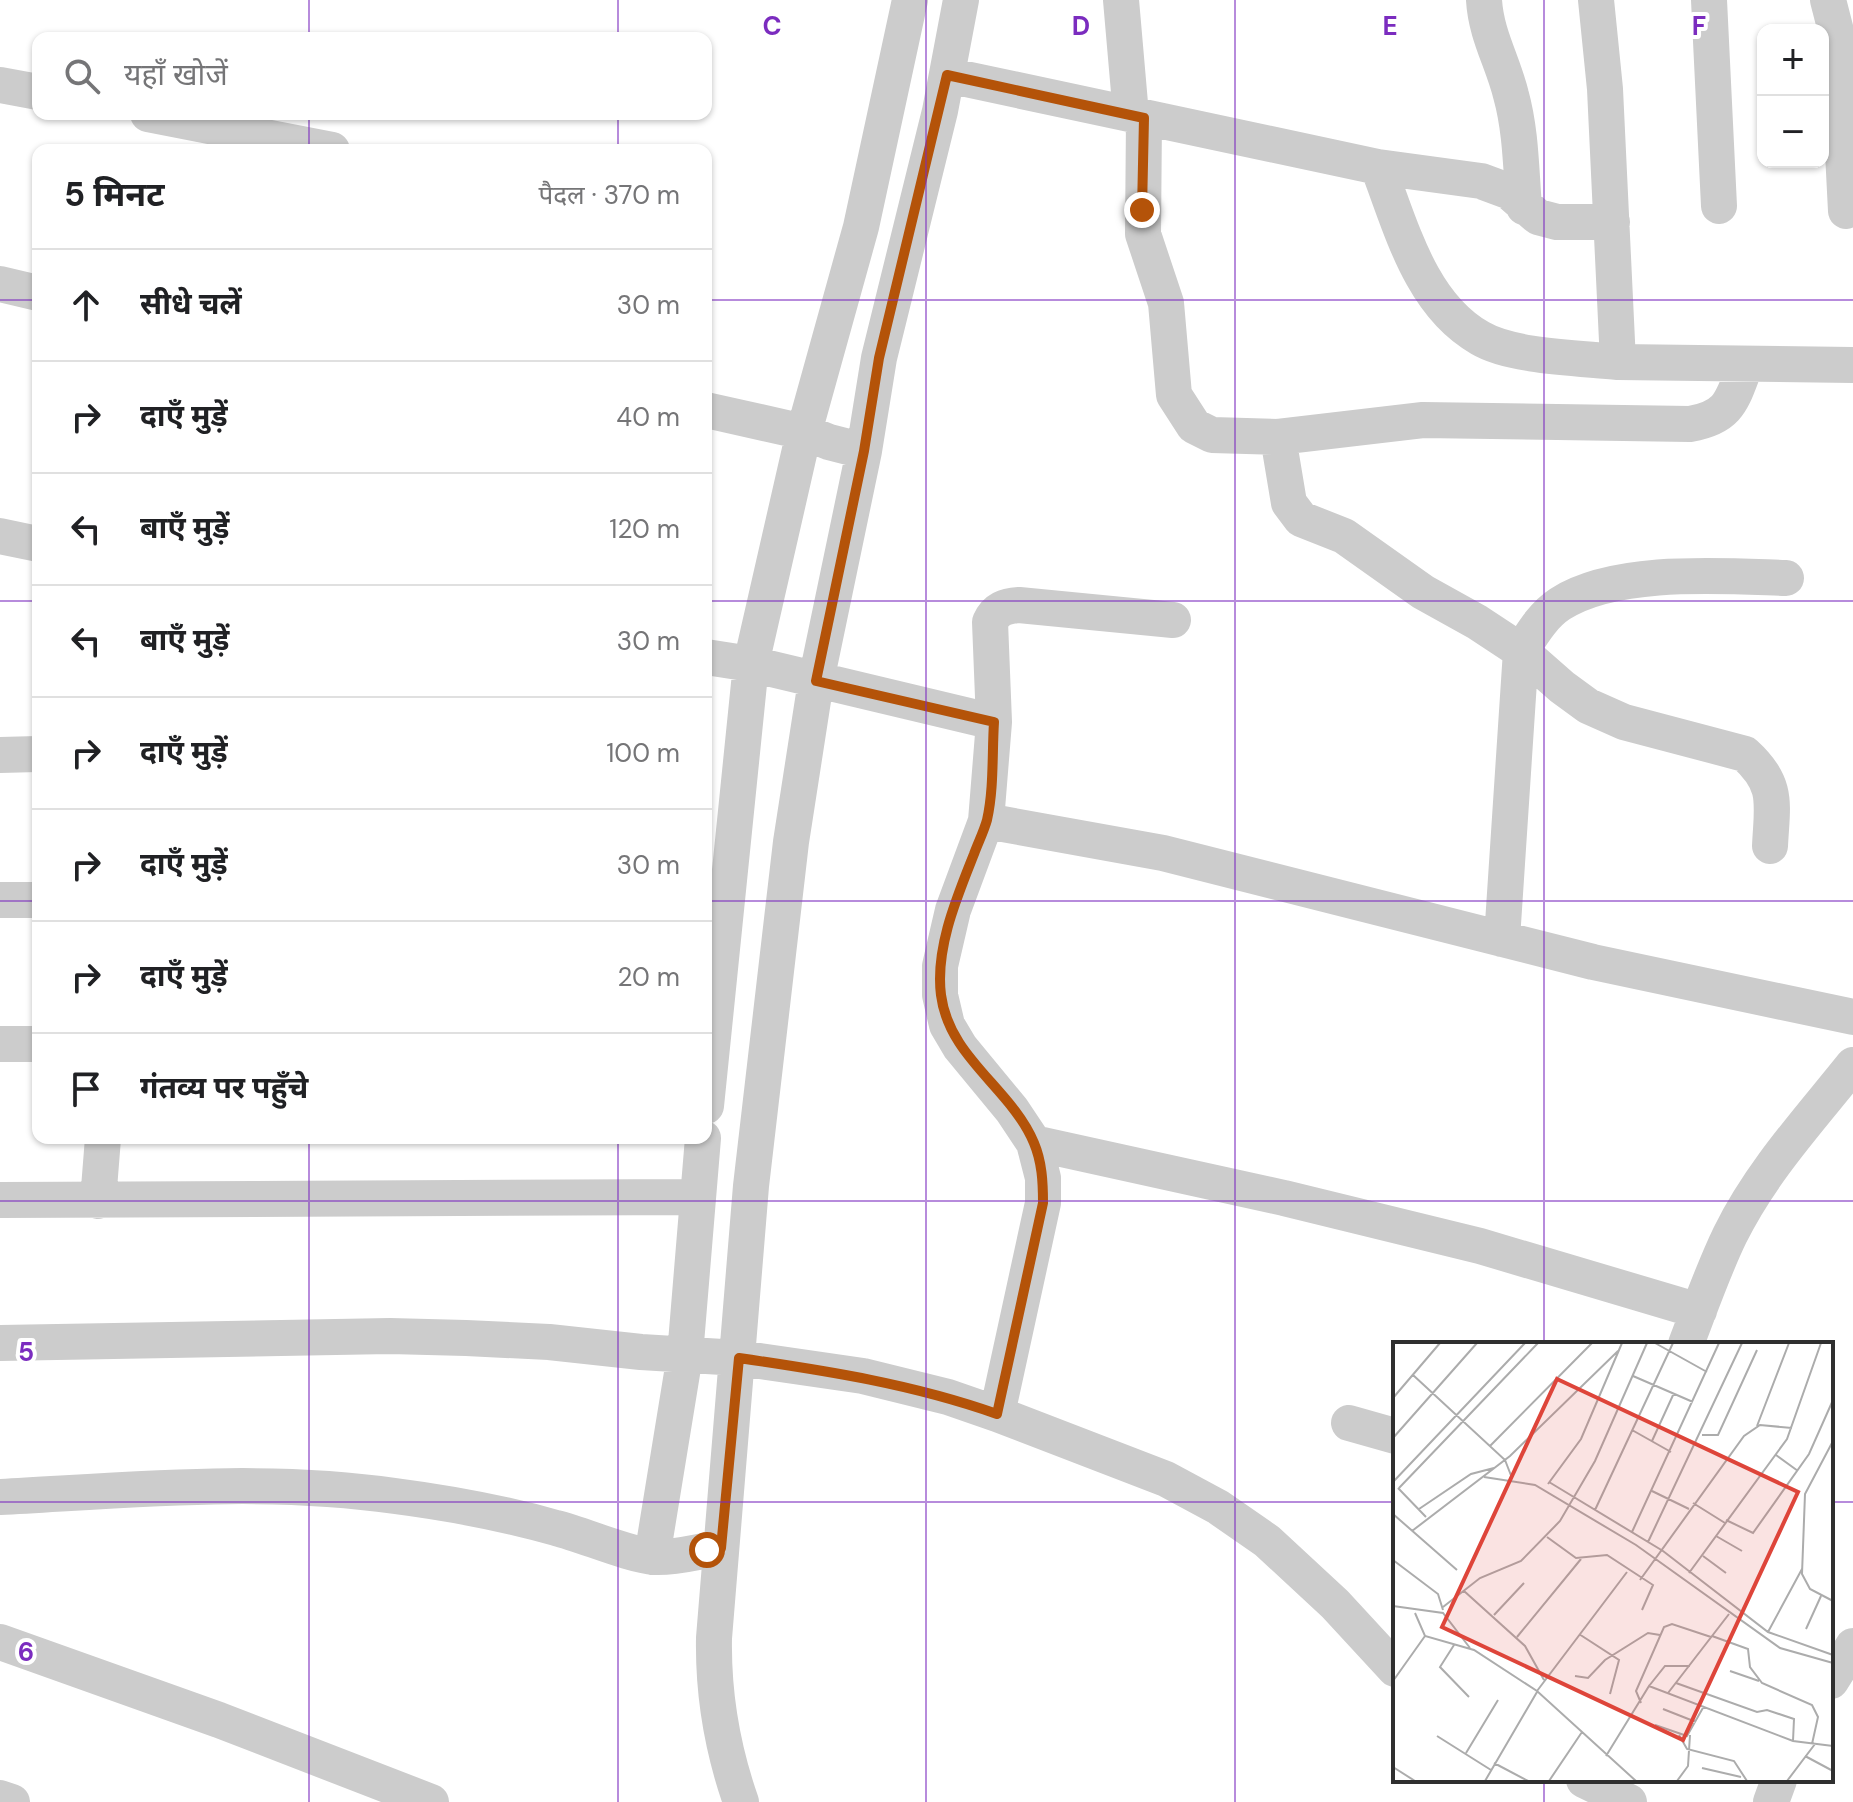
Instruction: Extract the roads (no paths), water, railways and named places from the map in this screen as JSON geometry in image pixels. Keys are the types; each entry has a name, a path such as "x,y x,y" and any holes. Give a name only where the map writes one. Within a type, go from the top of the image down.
{"street":[{"path":"730,1111 791,842 785,673 837,443 861,227 910,0"},
{"path":"736,1799 690,1553 712,1356 730,1111 716,908 722,778 785,673 837,443 879,358 947,75 961,0"},
{"path":"1121,0 1138,116 1143,234 1166,303 1174,395 1194,426 1212,435 1278,437 1423,420 1690,424 1709,421 1721,414 1731,403 1746,364"},
{"path":"1484,0 1487,31 1511,94 1519,135 1524,207"},
{"path":"1596,0 1605,89 1618,362"},
{"path":"1709,0 1719,206"},
{"path":"1828,0 1845,26 1846,211"},
{"path":"947,75 1378,167 1496,185 1508,191 1538,217 1557,222 1612,222"},
{"path":"0,85 32,91"},
{"path":"179,120 301,144"},
{"path":"1378,167 1417,265 1434,294 1454,318 1481,339 1521,351 1618,362 1853,365"},
{"path":"0,284 32,292"},
{"path":"712,412 837,443"},
{"path":"1278,437 1289,503 1301,519 1344,536 1423,592 1477,622 1521,651 1588,706 1624,722 1745,754 1769,781 1772,801 1770,846"},
{"path":"0,536 32,543"},
{"path":"1502,939 1521,651 1534,631 1561,603 1590,591 1629,582 1682,575 1786,578"},
{"path":"997,1414 1043,1203 1043,1178 1034,1143 1012,1110 960,1047 947,1025 940,995 940,966 953,910 986,821 994,722 990,622 995,612 1019,605 1173,620"},
{"path":"712,658 994,722"},
{"path":"0,755 32,754"},
{"path":"986,821 1206,863 1593,962 1853,1017"},
{"path":"0,900 32,900"},
{"path":"0,1044 32,1044"},
{"path":"1687,1342 1731,1234 1766,1175 1853,1065"},
{"path":"1034,1143 1284,1198 1480,1246 1699,1311"},
{"path":"98,1201 103,1144"},
{"path":"690,1553 712,1356 697,1197 702,1144"},
{"path":"0,1200 697,1197"},
{"path":"0,1343 390,1336 549,1342 712,1356 863,1376 948,1397 997,1414 1166,1479 1218,1507 1267,1541 1335,1604 1393,1667"},
{"path":"1349,1423 1393,1435"},
{"path":"0,1497 198,1487 301,1486 392,1495 476,1508 690,1553"},
{"path":"0,1642 219,1720 431,1802"},
{"path":"1833,1678 1853,1646"},
{"path":"1588,1782 1629,1802"},
{"path":"1771,1802 1778,1782"},
{"path":"0,1798 12,1802"}]}
